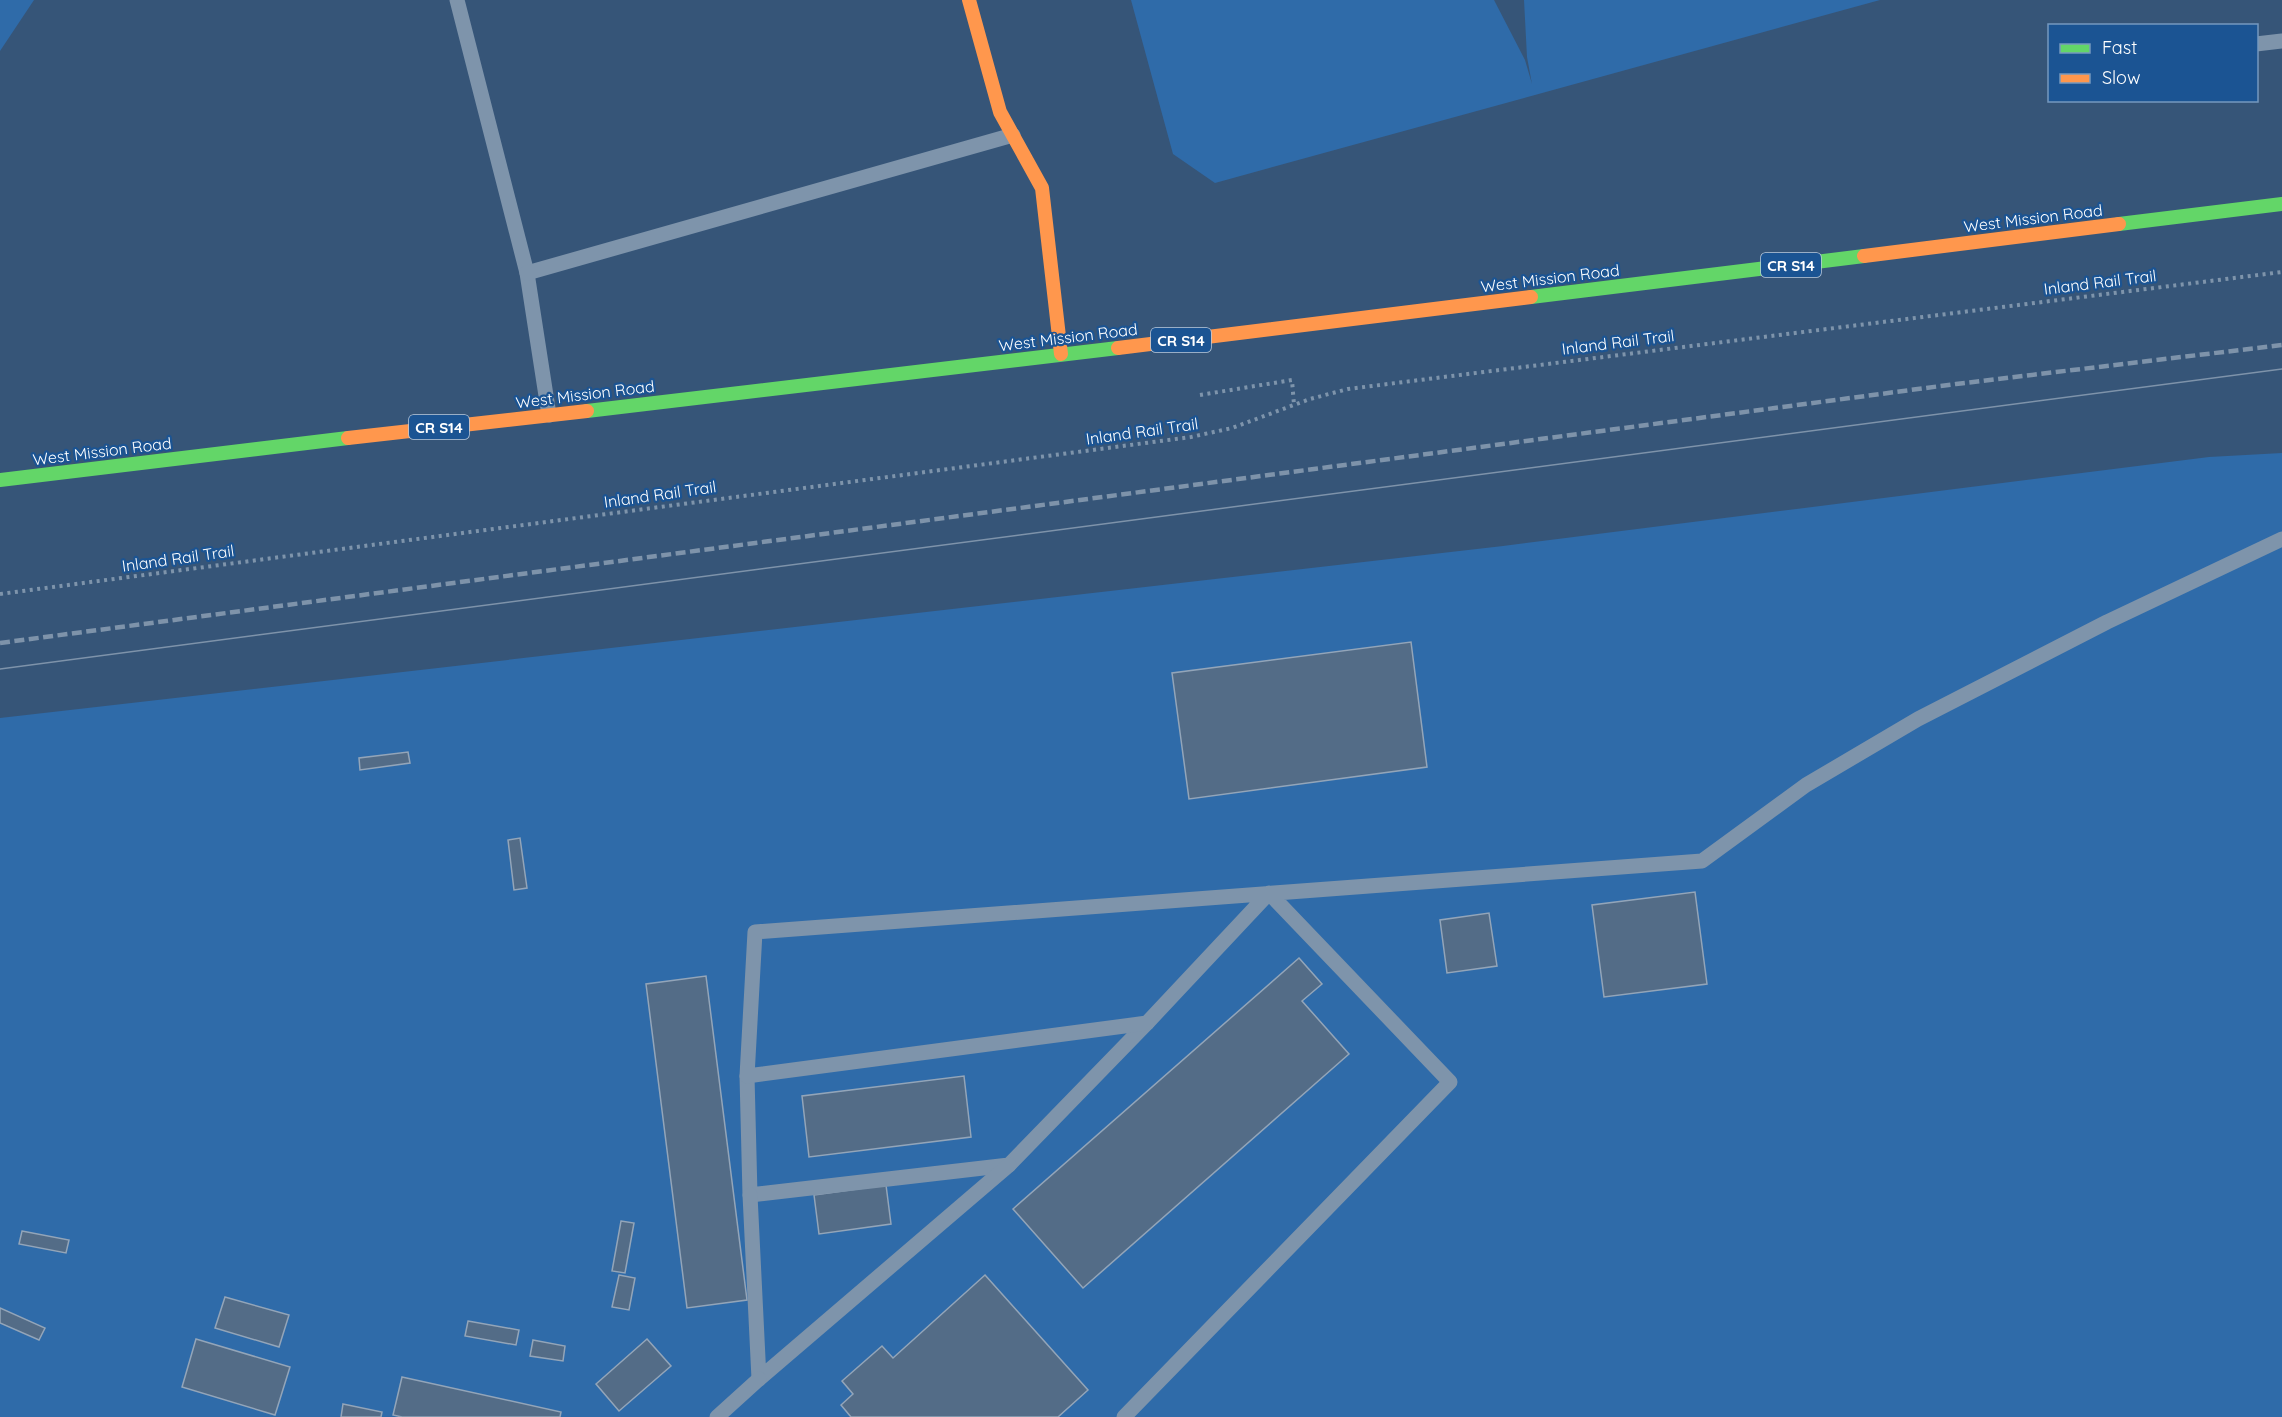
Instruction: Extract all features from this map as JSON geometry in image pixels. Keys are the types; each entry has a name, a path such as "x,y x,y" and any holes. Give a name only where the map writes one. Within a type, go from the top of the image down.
{"main road":[{"path":"969,0 1000,112 1042,188 1061,354"},
{"name":"West Mission Road","path":"0,480 1061,354 2282,204"}],"lane":[{"path":"457,0 527,273 549,415"},
{"path":"2258,44 2282,41"},
{"path":"527,273 1013,135"},
{"path":"759,1379 747,1076 755,932 1702,861 1806,785 1918,719 2107,622 2282,539"},
{"path":"717,1417 1009,1165 1269,893"},
{"path":"1124,1417 1450,1082 1269,893"},
{"path":"747,1076 1147,1023"},
{"path":"750,1195 1009,1165"}],"path":[{"name":"Inland Rail Trail","path":"0,594 1191,437 1232,428 1294,405 1348,389 2282,272"},
{"path":"1200,395 1292,380 1294,405"}],"shaded area":[{"path":"0,0 34,0 0,51"},
{"path":"1131,0 1494,0 1525,60 1532,84 1527,57 1524,0 1880,0 1215,183 1173,154"},
{"path":"2282,453 2282,1417 0,1417 0,718 1503,546 2209,457"}],"building":[{"path":"1411,642 1427,767 1189,799 1172,673"},
{"path":"408,752 410,763 360,770 359,758"},
{"path":"520,838 527,888 514,890 508,840"},
{"path":"1695,892 1707,984 1604,997 1592,905"},
{"path":"1489,913 1497,966 1447,973 1440,920"},
{"path":"1299,958 1322,984 1302,1001 1349,1054 1083,1288 1013,1209"},
{"path":"706,976 747,1300 687,1308 646,984"},
{"path":"964,1076 971,1137 809,1157 802,1096"},
{"path":"886,1185 891,1224 819,1234 814,1195"},
{"path":"621,1221 634,1223 625,1273 612,1271"},
{"path":"22,1231 69,1240 66,1253 19,1244"},
{"path":"619,1275 635,1278 629,1310 612,1307"},
{"path":"985,1275 1088,1390 1058,1417 851,1417 841,1405 853,1394 842,1381 882,1346 893,1358"},
{"path":"225,1297 289,1315 279,1347 215,1328"},
{"path":"0,1308 45,1328 39,1340 0,1323"},
{"path":"468,1321 519,1330 516,1345 465,1336"},
{"path":"196,1339 290,1367 275,1415 182,1387"},
{"path":"647,1339 671,1366 619,1411 596,1384"},
{"path":"533,1340 565,1346 563,1361 530,1356"},
{"path":"402,1377 561,1412 560,1417 402,1417 393,1415"},
{"path":"343,1404 382,1412 381,1417 341,1417"}],"tram line":[{"path":"0,669 2282,369"}],"railway":[{"path":"0,643 1956,384 2282,345"}],"traffic: fast":[{"path":"2119,224 2282,204"},
{"path":"1531,297 1864,256"},
{"path":"587,411 1118,348"},
{"path":"0,480 348,438"}],"traffic: slow":[{"path":"969,0 1000,112 1042,188 1061,354"},
{"path":"1864,256 2119,224"},
{"path":"1118,348 1531,297"},
{"path":"348,438 587,411"}]}
